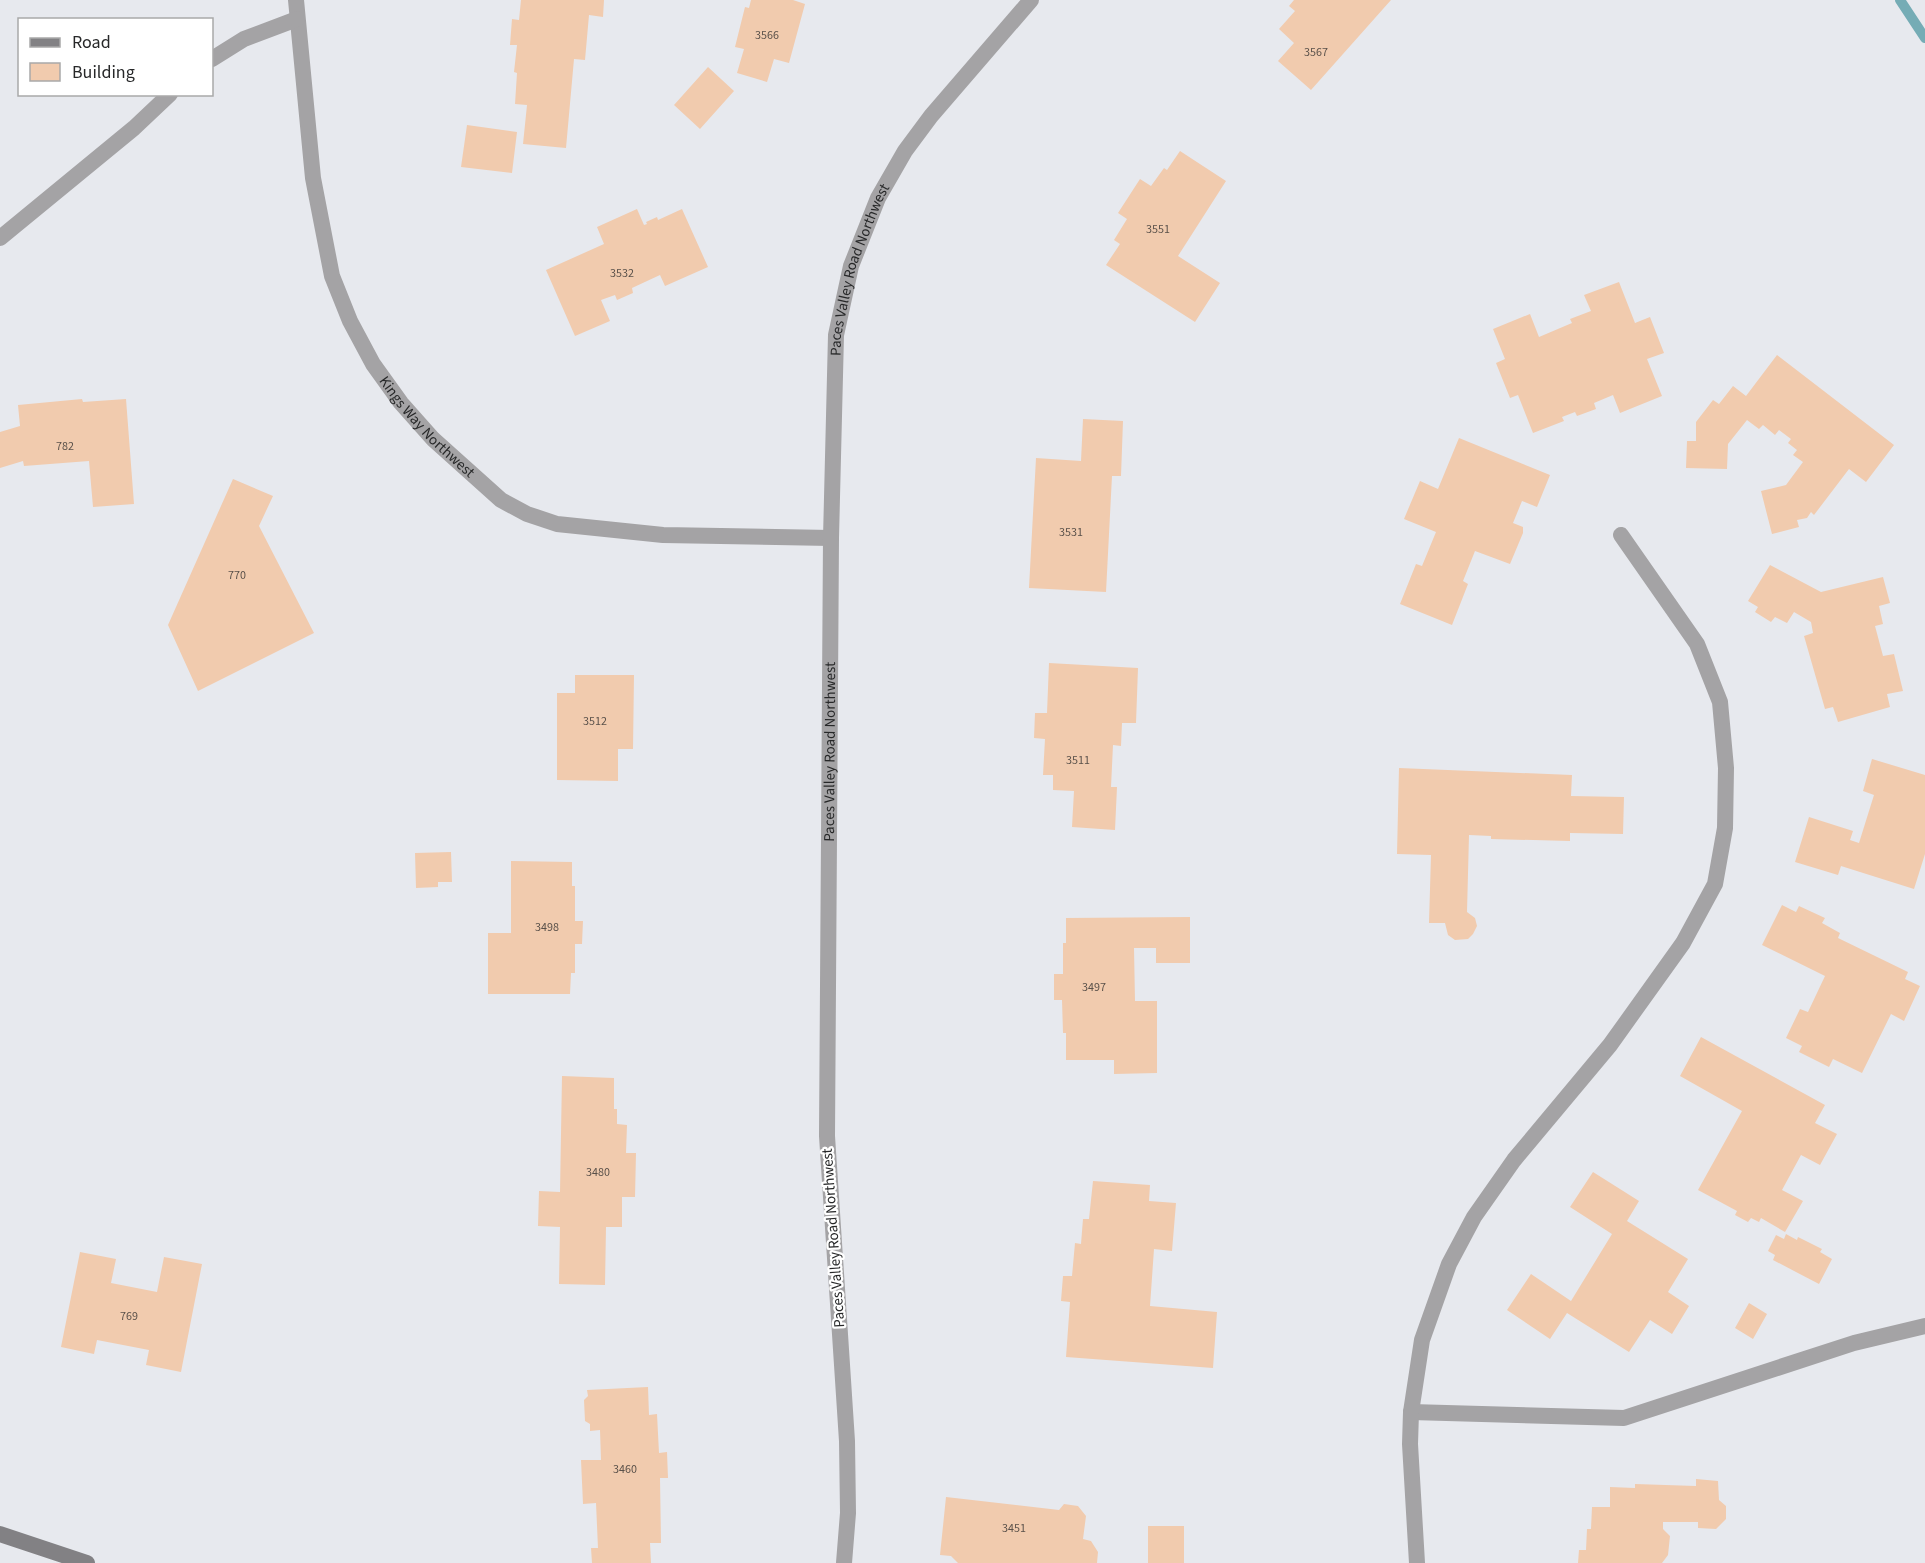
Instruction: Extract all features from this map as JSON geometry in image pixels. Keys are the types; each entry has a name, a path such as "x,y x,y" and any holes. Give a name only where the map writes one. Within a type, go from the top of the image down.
{"main road":[{"path":"0,1534 87,1563"}],"street":[{"name":"Kings Way Northwest","path":"296,0 313,178 332,276 350,321 373,364 401,403 433,439 501,500 527,514 557,524 663,536 831,538"},
{"name":"Paces Valley Road Northwest","path":"844,1563 848,1513 847,1441 827,1136 831,538 836,335 851,266 878,198 906,151 931,116 1032,0"},
{"path":"213,58 244,39 297,20"},
{"path":"0,238 134,128 168,96"},
{"path":"1417,1563 1410,1444 1411,1412 1422,1341 1449,1264 1474,1216 1514,1160 1610,1045 1670,962 1715,884 1725,818 1726,768 1720,702 1696,644 1621,536"},
{"path":"1411,1412 1624,1418 1854,1343 1925,1326"}],"building":[{"path":"521,0 604,0 603,17 589,15 585,60 574,59 566,148 523,144 527,105 515,104 517,73 514,72 517,45 510,45 512,19 519,20"},
{"path":"751,0 793,0 805,4 789,63 774,59 767,82 737,73 744,49 735,47 745,7 749,8"},
{"path":"1294,0 1391,0 1311,90 1278,61 1294,43 1279,29 1295,11 1289,6"},
{"path":"708,67 734,91 700,129 674,105"},
{"path":"467,125 517,132 512,173 461,167"},
{"path":"1180,151 1226,181 1178,256 1220,283 1195,322 1106,265 1120,244 1114,240 1127,219 1118,213 1140,179 1151,186 1164,168 1167,170"},
{"path":"637,209 644,225 657,217 658,220 682,209 708,267 665,286 660,275 632,288 633,293 617,300 615,295 601,300 610,321 575,336 546,270 604,244 597,227"},
{"path":"1619,282 1635,323 1650,317 1664,353 1647,359 1662,396 1620,413 1613,395 1594,403 1596,409 1577,416 1575,412 1562,417 1564,421 1533,433 1518,395 1510,398 1496,363 1505,359 1493,329 1530,314 1539,337 1572,323 1570,319 1591,311 1584,295"},
{"path":"1777,355 1894,445 1866,482 1849,469 1814,515 1811,512 1807,518 1797,520 1799,527 1772,534 1761,491 1786,485 1803,462 1793,455 1797,450 1788,443 1791,439 1779,430 1775,435 1763,425 1759,429 1747,420 1728,444 1727,469 1686,468 1687,441 1696,441 1696,422 1713,400 1719,404 1733,386 1746,396"},
{"path":"82,399 83,402 126,399 134,504 93,507 89,461 24,466 23,461 0,468 0,432 20,426 18,405"},
{"path":"1083,419 1123,421 1121,476 1112,476 1106,592 1029,588 1036,458 1081,461"},
{"path":"1459,438 1550,475 1537,507 1522,501 1513,523 1523,527 1523,533 1510,564 1475,551 1463,581 1468,584 1452,625 1400,604 1416,564 1422,566 1436,532 1404,519 1420,481 1438,489"},
{"path":"233,479 273,496 259,526 314,633 198,691 168,625"},
{"path":"1770,565 1821,592 1883,577 1890,603 1879,606 1883,624 1875,626 1883,656 1894,654 1903,691 1887,694 1890,707 1838,722 1833,707 1825,709 1804,636 1813,633 1811,622 1794,612 1787,623 1775,617 1771,622 1755,612 1758,607 1748,601"},
{"path":"1049,663 1138,668 1136,723 1122,723 1121,746 1113,745 1111,787 1117,787 1115,830 1072,827 1074,791 1053,790 1053,775 1043,775 1045,739 1034,738 1035,713 1047,713"},
{"path":"575,675 634,675 633,749 618,749 618,781 557,780 557,693 575,693"},
{"path":"1872,759 1925,775 1925,854 1914,889 1841,866 1838,875 1795,862 1809,817 1853,831 1850,840 1859,843 1874,795 1863,791"},
{"path":"1399,768 1572,775 1571,796 1624,797 1623,834 1570,833 1570,841 1491,839 1491,836 1469,835 1467,912 1475,918 1477,926 1468,939 1455,940 1448,935 1445,923 1429,923 1431,855 1397,854"},
{"path":"451,852 452,882 438,882 438,887 416,888 415,853"},
{"path":"511,861 572,862 575,921 583,921 582,944 575,944 575,973 571,973 570,994 488,994 488,933 511,933"},
{"path":"1782,905 1796,912 1799,906 1825,918 1822,923 1840,933 1838,938 1908,972 1905,979 1920,986 1904,1021 1891,1014 1862,1073 1833,1059 1829,1067 1799,1052 1802,1046 1786,1038 1800,1009 1808,1012 1825,976 1762,945"},
{"path":"1190,917 1190,963 1156,963 1156,948 1134,948 1135,1001 1157,1001 1157,1073 1114,1074 1114,1060 1066,1060 1062,1000 1054,1000 1054,974 1063,974 1066,918"},
{"path":"1701,1037 1825,1105 1815,1123 1837,1134 1820,1165 1801,1155 1782,1190 1803,1201 1785,1232 1761,1218 1759,1222 1751,1218 1748,1222 1735,1215 1737,1211 1698,1190 1742,1111 1680,1076"},
{"path":"562,1076 614,1078 614,1109 617,1109 617,1124 627,1125 626,1153 636,1153 635,1197 622,1197 622,1227 606,1227 605,1285 559,1284 560,1227 538,1226 539,1191 560,1192"},
{"path":"1593,1172 1639,1201 1627,1221 1688,1259 1668,1292 1689,1306 1672,1334 1650,1320 1629,1352 1567,1313 1550,1339 1507,1310 1531,1274 1571,1301 1612,1234 1570,1207"},
{"path":"1093,1181 1150,1185 1149,1201 1176,1203 1172,1251 1154,1249 1150,1306 1217,1312 1213,1368 1066,1357 1070,1302 1061,1301 1063,1276 1072,1276 1075,1243 1081,1244 1083,1219 1089,1219"},
{"path":"1786,1234 1797,1240 1798,1237 1822,1249 1820,1252 1832,1259 1819,1284 1773,1260 1775,1255 1768,1251 1776,1235 1784,1239"},
{"path":"80,1252 116,1259 111,1283 157,1292 164,1257 202,1264 181,1372 146,1365 149,1350 97,1340 94,1354 61,1347"},
{"path":"1749,1303 1767,1314 1753,1339 1735,1328"},
{"path":"648,1387 649,1415 657,1414 659,1453 667,1452 668,1478 660,1478 661,1543 650,1543 651,1563 592,1563 591,1548 598,1548 596,1503 583,1504 581,1460 601,1460 600,1430 590,1431 590,1424 585,1421 584,1400 588,1396 587,1390"},
{"path":"1696,1479 1718,1481 1719,1500 1726,1506 1726,1519 1716,1529 1698,1528 1698,1522 1663,1522 1663,1529 1670,1536 1668,1555 1662,1563 1578,1563 1579,1550 1586,1550 1587,1529 1591,1529 1592,1507 1610,1507 1610,1487 1635,1488 1635,1484 1696,1486"},
{"path":"946,1497 1059,1510 1064,1504 1078,1506 1086,1516 1083,1539 1091,1541 1098,1552 1097,1563 958,1563 951,1556 940,1555"},
{"path":"1148,1526 1184,1526 1184,1563 1148,1563"}],"waterway":[{"path":"1900,0 1925,38"}]}
